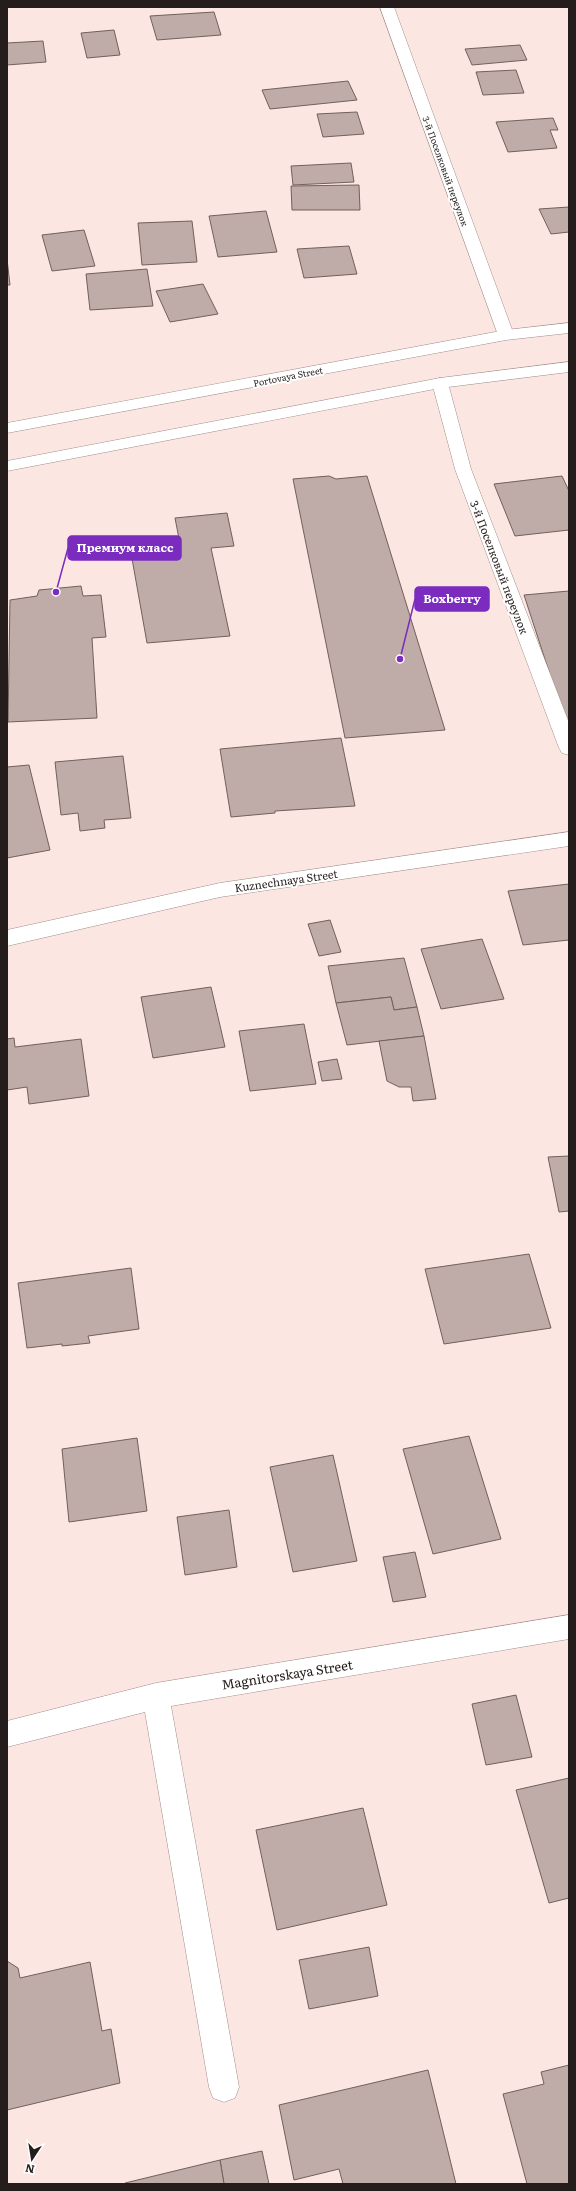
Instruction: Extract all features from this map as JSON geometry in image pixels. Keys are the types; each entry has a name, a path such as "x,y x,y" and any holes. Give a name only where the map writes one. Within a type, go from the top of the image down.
{"street":[{"name":"3-й Поселковый переулок","path":"387,7 506,335"},
{"name":"Portovaya Street","path":"7,428 506,335 569,328"},
{"path":"7,466 440,383 569,367"},
{"name":"3-й Поселковый переулок","path":"440,383 463,469 569,748"},
{"name":"Kuznechnaya Street","path":"7,938 220,890 569,839"},
{"name":"Magnitorskaya Street","path":"7,1734 156,1696 569,1627"},
{"path":"156,1696 224,2088"}],"building":[{"path":"214,12 221,35 157,40 150,16"},
{"path":"114,30 120,55 87,58 81,33"},
{"path":"43,41 46,62 7,65 7,43"},
{"path":"520,45 527,60 472,65 465,49"},
{"path":"516,70 524,93 483,95 476,72"},
{"path":"348,81 357,100 270,109 262,90"},
{"path":"357,112 364,134 323,137 317,114"},
{"path":"553,118 558,130 550,130 557,148 508,152 496,122"},
{"path":"351,163 354,182 293,185 291,166"},
{"path":"359,185 360,210 292,210 291,186"},
{"path":"569,207 569,232 551,234 539,209"},
{"path":"266,211 277,252 218,257 209,216"},
{"path":"192,221 197,262 142,265 138,223"},
{"path":"84,230 95,266 52,271 42,235"},
{"path":"349,246 357,274 304,278 297,249"},
{"path":"7,259 10,285 7,285"},
{"path":"147,269 153,306 90,310 86,274"},
{"path":"203,284 218,314 170,322 156,291"},
{"path":"329,476 336,479 367,476 445,730 345,738 293,479"},
{"path":"562,476 569,491 569,530 515,536 494,484"},
{"path":"227,513 234,546 211,548 230,636 147,643 131,553 181,549 175,518"},
{"path":"81,586 83,596 101,595 106,637 92,638 97,718 8,722 10,600 37,596 39,590"},
{"path":"569,591 569,733 524,595"},
{"path":"341,738 355,806 275,811 275,813 231,817 220,749"},
{"path":"123,756 131,818 104,820 105,828 80,831 78,813 61,815 55,762"},
{"path":"29,765 50,850 7,858 7,767"},
{"path":"569,884 569,940 523,945 508,891"},
{"path":"330,920 341,952 319,956 308,924"},
{"path":"482,939 504,999 441,1009 421,949"},
{"path":"404,958 417,1007 394,1010 391,997 336,1003 328,966"},
{"path":"211,987 225,1047 153,1058 141,997"},
{"path":"391,997 394,1010 417,1007 424,1036 347,1045 336,1003"},
{"path":"304,1024 316,1084 250,1091 239,1031"},
{"path":"424,1036 436,1099 413,1101 411,1087 399,1087 387,1081 379,1041"},
{"path":"14,1038 15,1047 81,1039 89,1096 29,1104 27,1087 7,1090 7,1039"},
{"path":"337,1059 342,1079 322,1081 318,1062"},
{"path":"569,1156 569,1211 559,1212 548,1157"},
{"path":"529,1254 551,1328 444,1344 425,1269"},
{"path":"131,1268 139,1329 88,1336 90,1343 62,1346 62,1344 27,1348 18,1283"},
{"path":"469,1436 501,1539 433,1554 403,1449"},
{"path":"137,1438 147,1511 69,1522 62,1449"},
{"path":"333,1455 357,1561 293,1572 270,1467"},
{"path":"229,1510 237,1567 185,1575 177,1517"},
{"path":"415,1552 426,1597 393,1602 383,1557"},
{"path":"516,1695 532,1757 486,1765 472,1704"},
{"path":"569,1778 569,1898 549,1903 516,1790"},
{"path":"363,1808 387,1905 277,1930 256,1830"},
{"path":"369,1947 378,1996 309,2009 299,1960"},
{"path":"7,1961 18,1968 20,1978 90,1962 102,2031 111,2029 120,2083 7,2110"},
{"path":"569,2065 569,2184 527,2184 503,2094 544,2084 541,2072"},
{"path":"428,2070 456,2184 343,2184 339,2169 294,2180 279,2105"},
{"path":"262,2151 269,2184 224,2184 220,2160"},
{"path":"220,2160 224,2184 125,2184 125,2183"}],"place":[{"name":"Премиум класс","path":"56,592"},
{"name":"Boxberry","path":"400,659"}]}
